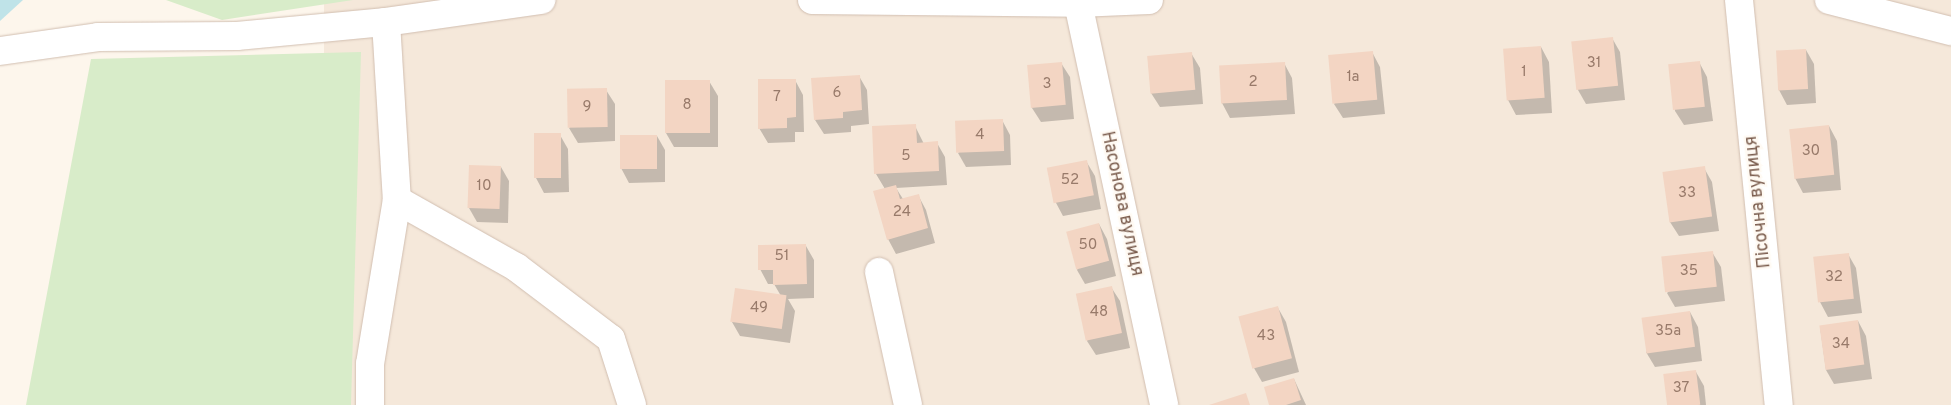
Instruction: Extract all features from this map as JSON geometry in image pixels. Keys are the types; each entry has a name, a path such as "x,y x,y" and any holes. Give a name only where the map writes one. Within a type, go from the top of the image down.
{"street":[{"path":"0,51 98,37 237,36 386,22 541,0"},
{"path":"812,0 1078,3 1148,0"},
{"name":"Пісочна вулиця","path":"1739,0 1779,405"},
{"path":"1829,0 1951,31"},
{"name":"Насонова вулиця","path":"1078,3 1164,405"},
{"path":"370,405 370,364 397,200 386,22"},
{"path":"397,200 516,266 611,339 632,405"},
{"path":"879,272 908,405"}],"shaded area":[{"path":"324,0 1951,0 1951,405 324,405"}],"green space":[{"path":"166,0 353,0 222,20"},
{"path":"361,52 351,405 26,405 91,59"}],"water":[{"path":"0,0 23,0 0,21"}],"building":[{"path":"1613,37 1618,86 1576,90 1571,41"},
{"path":"1541,46 1545,98 1507,101 1503,49"},
{"path":"1806,49 1808,89 1778,91 1776,51"},
{"path":"1373,51 1377,100 1332,104 1328,55"},
{"path":"1192,52 1195,90 1150,94 1147,56"},
{"path":"1700,61 1705,107 1673,110 1668,64"},
{"path":"1062,62 1066,105 1031,108 1027,65"},
{"path":"1285,62 1287,100 1221,103 1219,65"},
{"path":"860,75 862,110 843,112 843,118 814,120 811,78"},
{"path":"758,79 796,79 796,117 787,118 787,128 758,129"},
{"path":"665,80 710,80 710,133 665,133"},
{"path":"607,88 608,127 568,128 567,89"},
{"path":"1003,119 1004,151 956,153 955,121"},
{"path":"916,124 917,143 938,141 939,171 874,174 872,126"},
{"path":"1829,125 1834,175 1794,179 1789,129"},
{"path":"534,133 561,133 561,178 534,178"},
{"path":"620,135 657,135 657,169 620,169"},
{"path":"1087,160 1094,195 1054,203 1047,168"},
{"path":"469,165 501,166 499,209 467,208"},
{"path":"1705,166 1712,217 1670,222 1662,172"},
{"path":"896,185 900,199 919,194 928,228 887,240 873,191"},
{"path":"1099,223 1109,261 1076,269 1066,232"},
{"path":"806,244 807,284 773,285 773,270 758,270 758,245"},
{"path":"1713,251 1717,287 1665,292 1661,256"},
{"path":"1849,253 1854,299 1818,303 1813,257"},
{"path":"1112,286 1122,333 1086,341 1076,294"},
{"path":"735,288 786,295 782,329 730,322"},
{"path":"1278,306 1292,358 1252,369 1238,317"},
{"path":"1690,311 1695,347 1646,353 1641,318"},
{"path":"1858,320 1864,365 1826,370 1819,325"},
{"path":"1696,370 1700,405 1667,405 1663,374"},
{"path":"1294,378 1301,400 1286,405 1269,405 1264,387"},
{"path":"1246,393 1250,405 1209,405"}]}
